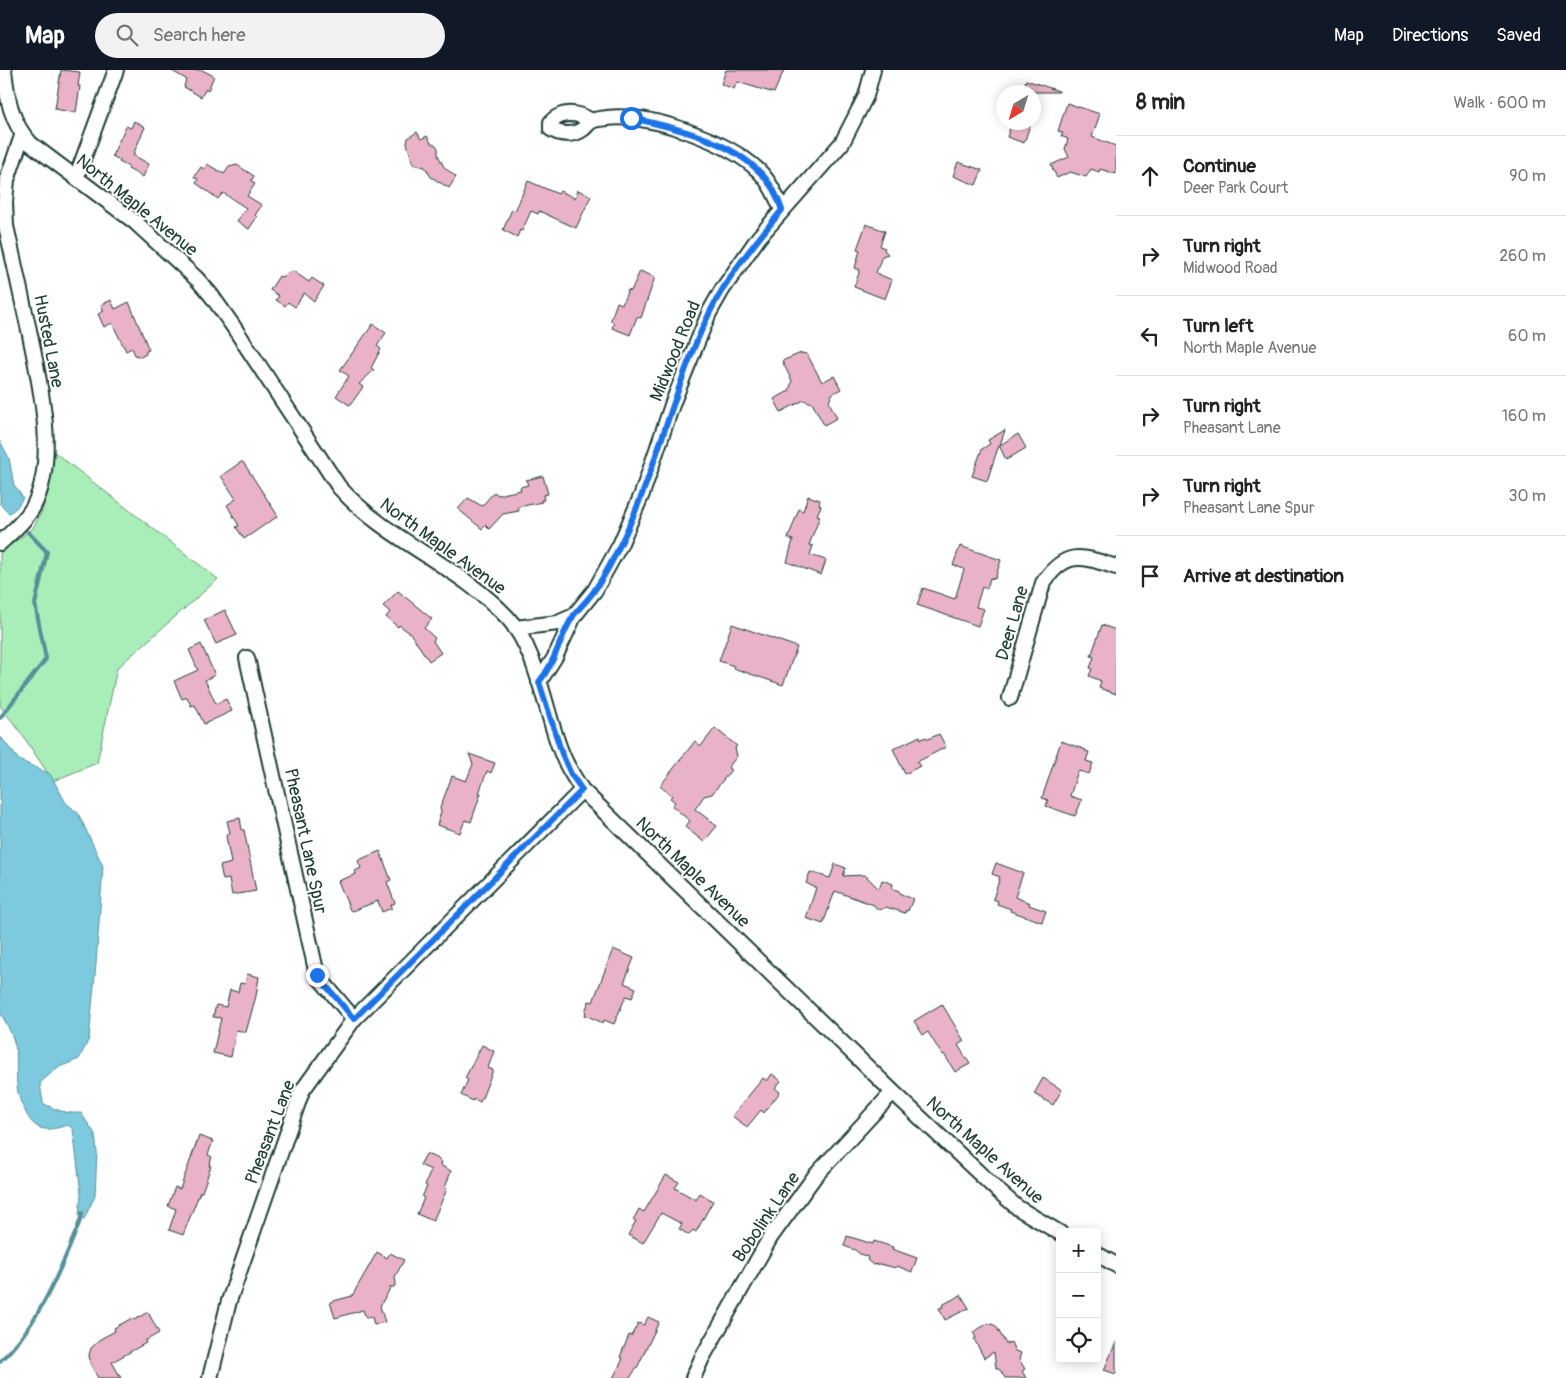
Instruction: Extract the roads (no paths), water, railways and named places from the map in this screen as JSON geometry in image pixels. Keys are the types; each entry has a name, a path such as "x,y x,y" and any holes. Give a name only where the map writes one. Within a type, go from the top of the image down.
{"street":[{"name":"North Maple Avenue","path":"4,70 10,110 22,136 146,232 197,278 233,326 339,486 355,505 393,533 461,578 508,618 516,628 532,661 562,754 571,774 582,790 893,1092 1018,1208 1056,1232"},
{"path":"76,178 116,70"},
{"name":"Midwood Road","path":"539,682 555,657 574,616 595,590 620,546 642,494 673,402 709,313 739,265 782,210 842,143 866,96 873,70"},
{"path":"592,121 608,118 631,118 685,131 714,142 748,162 760,172 771,186 782,210"},
{"name":"Husted Lane","path":"0,543 26,519 34,506 41,486 46,446 46,424 40,386 6,226 5,202 7,180 22,136"},
{"name":"Deer Lane","path":"1010,698 1043,583 1053,568 1066,560 1089,558 1116,567"},
{"path":"516,628 558,623 574,616"},
{"name":"Pheasant Lane Spur","path":"247,658 317,975 354,1019"},
{"name":"Pheasant Lane","path":"210,1378 229,1301 302,1091 354,1019 582,790"},
{"name":"Bobolink Lane","path":"692,1378 770,1238 816,1176 893,1092"},
{"path":"1101,1256 1116,1265"}],"water":[{"path":"0,441 9,458 14,485 23,498 10,513 0,504"},
{"path":"0,736 19,760 50,774 66,803 78,813 103,866 89,1039 79,1059 57,1068 40,1083 43,1103 61,1111 81,1113 95,1134 97,1152 95,1196 84,1219 79,1216 81,1193 73,1129 68,1125 43,1129 30,1120 19,1097 14,1043 8,1026 0,1013"}],"waterway":[{"path":"0,718 46,659 35,604 47,552 28,532"},
{"path":"0,1361 22,1336 41,1307 63,1261 82,1213"}]}
